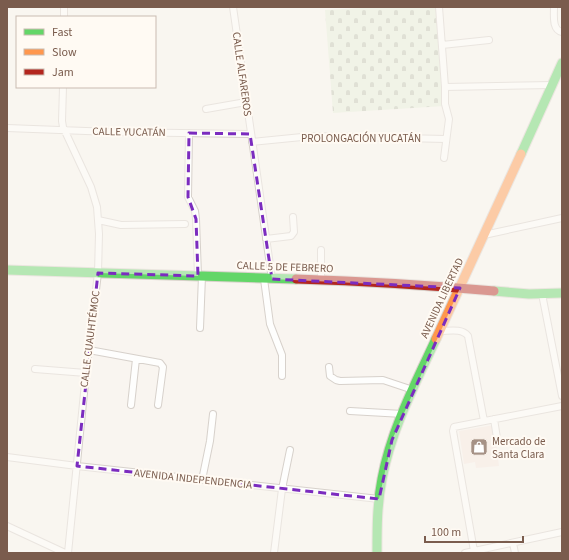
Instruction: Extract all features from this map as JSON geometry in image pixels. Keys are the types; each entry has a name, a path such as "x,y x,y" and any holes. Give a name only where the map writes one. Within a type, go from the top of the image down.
{"street":[{"name":"CALLE ALFAREROS","path":"233,7 266,239 270,324 282,355 282,376"},
{"path":"439,7 445,104 448,119 444,158"},
{"path":"554,7 556,28 558,31 562,32"},
{"path":"442,45 489,40"},
{"name":"AVENIDA LIBERTAD","path":"377,553 379,499 382,477 392,440 413,390 562,63"},
{"path":"445,87 552,85"},
{"name":"CALLE CUAUHTÉMOC","path":"63,88 62,121 91,187 96,207 99,234 98,273 67,553"},
{"path":"206,109 246,102"},
{"name":"CALLE YUCATÁN","path":"7,128 250,134"},
{"path":"189,133 188,197 195,211 196,219 200,276 200,328"},
{"name":"PROLONGACIÓN YUCATÁN","path":"252,142 312,136 446,139"},
{"path":"266,239 291,236 294,232 293,217"},
{"path":"484,235 562,218"},
{"path":"98,220 121,225 185,224"},
{"path":"321,250 321,280"},
{"name":"CALLE 5 DE FEBRERO","path":"7,270 396,283 510,293 542,294 562,292"},
{"path":"542,294 562,396"},
{"path":"441,331 462,331 468,336 484,421"},
{"path":"89,350 160,363 162,366 158,405"},
{"path":"131,405 136,359"},
{"path":"329,367 330,376 338,381 382,380 413,390"},
{"path":"35,369 86,373"},
{"path":"474,551 453,431 454,427 562,406"},
{"path":"350,411 403,414"},
{"path":"202,480 210,441 213,414"},
{"path":"494,419 497,438"},
{"path":"274,553 282,489 290,450"},
{"name":"AVENIDA INDEPENDENCIA","path":"7,457 379,499"},
{"path":"7,526 67,553"},
{"path":"464,553 562,532"},
{"path":"513,543 515,553"}],"highlighted area":[{"path":"189,133 250,134 272,279 460,288 392,440 379,499 77,466 98,273 198,276 196,219 188,197"}],"shaded area":[{"name":"Mercado de Santa Clara","path":"494,425 499,466 476,468 475,462 464,464 459,431"}],"green space":[{"path":"380,7 436,7 445,106 333,113 325,10"}],"traffic: fast":[{"path":"521,154 562,63"},
{"path":"7,270 296,279"},
{"path":"494,291 529,294 562,293"},
{"path":"377,553 379,498 386,461 404,408 436,339"}],"traffic: slow":[{"path":"436,339 521,154"}],"traffic: jam":[{"path":"296,279 494,291"}],"place":[{"name":"Mercado de Santa Clara","path":"479,447"}]}
